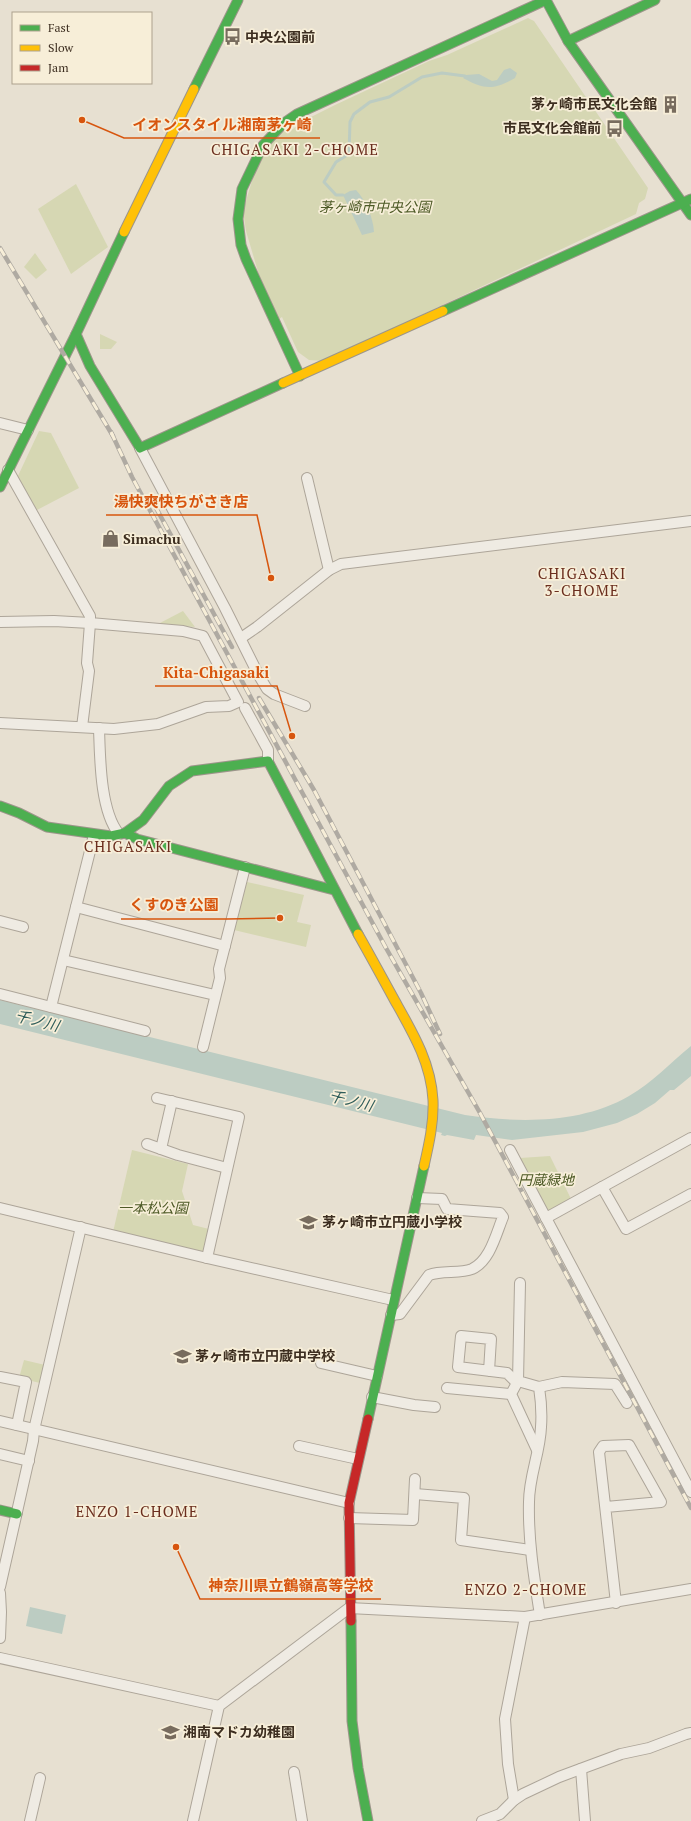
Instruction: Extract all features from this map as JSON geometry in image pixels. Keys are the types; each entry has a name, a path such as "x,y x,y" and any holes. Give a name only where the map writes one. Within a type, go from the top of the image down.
{"street":[{"path":"0,487 238,0"},
{"path":"300,376 246,259 238,234 239,203 242,189 263,145 284,123 297,114 546,0 568,41 687,201 691,215"},
{"path":"568,41 654,0"},
{"path":"140,448 687,201"},
{"path":"76,334 90,366 140,448 241,638 258,674 267,688 274,694 305,706"},
{"path":"0,423 28,430"},
{"path":"8,470 90,616 89,670 82,727"},
{"path":"307,478 329,570"},
{"path":"241,638 257,628 329,570 341,564 691,521"},
{"path":"0,622 54,621 90,623 183,631 203,636 238,702 229,706 206,707 158,724 114,729 0,723"},
{"path":"245,708 268,750 268,761 334,890 419,1044 430,1074 434,1104 431,1134 349,1503 349,1608 354,1740 368,1821"},
{"path":"99,728 101,768 106,800 114,828 122,834 334,890"},
{"path":"0,806 19,813 47,827 94,835 111,836 122,834 143,820 169,786 192,771 268,761"},
{"path":"51,1007 94,835"},
{"path":"203,1047 220,978 219,969 244,867"},
{"path":"76,907 225,946"},
{"path":"0,921 23,927"},
{"path":"63,960 215,995"},
{"path":"0,994 145,1031"},
{"path":"157,1098 239,1117 207,1258"},
{"path":"161,1149 172,1101"},
{"path":"546,1218 691,1138"},
{"path":"147,1144 178,1155 227,1168"},
{"path":"510,1150 691,1492"},
{"path":"602,1187 626,1229 691,1194"},
{"path":"391,1315 400,1314 429,1275 472,1269 486,1258 503,1217 500,1213 447,1209 442,1198 417,1198"},
{"path":"0,1208 207,1258 393,1300"},
{"path":"0,1587 29,1461 34,1430 81,1227"},
{"path":"520,1283 517,1381 511,1394 537,1450"},
{"path":"321,1363 377,1376"},
{"path":"489,1371 508,1372 517,1381 540,1387 562,1382 615,1384 627,1404"},
{"path":"0,1376 26,1382 17,1425"},
{"path":"540,1387 541,1427 530,1490 530,1550 540,1614"},
{"path":"447,1388 511,1394"},
{"path":"372,1397 414,1405 435,1407"},
{"path":"0,1421 349,1503"},
{"path":"606,1507 661,1502 629,1444 603,1446 599,1452 616,1603"},
{"path":"299,1446 358,1459"},
{"path":"0,1454 29,1461"},
{"path":"349,1518 413,1520 416,1479"},
{"path":"415,1494 464,1498 461,1540 530,1550"},
{"path":"0,1510 17,1514"},
{"path":"193,1821 219,1706 349,1608 525,1617 616,1603 691,1589"},
{"path":"0,1593 0,1638"},
{"path":"514,1800 508,1764 505,1719 525,1617"},
{"path":"0,1658 219,1706"},
{"path":"482,1821 500,1814 514,1800 559,1778 620,1754 650,1748 691,1733"},
{"path":"581,1769 585,1821"},
{"path":"294,1772 302,1821"},
{"path":"30,1821 40,1778"}],"green space":[{"name":"茅ヶ崎市中央公園","path":"528,18 534,21 648,188 645,199 639,203 636,214 324,361 309,360 298,352 282,317 279,319 259,275 246,231 243,211 259,157 281,132 293,129 303,121 335,105 429,61 447,55"},
{"path":"76,184 108,247 71,274 38,209"},
{"path":"35,253 47,270 36,279 24,267"},
{"path":"100,334 117,342 111,349 100,349"},
{"path":"39,431 51,433 79,488 37,510 17,478"},
{"path":"183,611 195,627 158,624"},
{"path":"247,882 304,895 297,922 311,925 306,947 234,930"},
{"name":"一本松公園","path":"132,1150 188,1164 182,1191 193,1225 209,1229 203,1255 113,1232"},
{"name":"円蔵緑地","path":"550,1156 573,1203 548,1217 520,1158"},
{"path":"24,1360 45,1365 40,1383 19,1378"}],"water":[{"path":"510,68 517,73 515,78 501,85 489,87 477,85 463,78 466,75 479,74 492,81 497,80 504,70"},
{"path":"356,190 363,199 368,210 374,232 362,235 343,195 350,191"},
{"name":"千ノ川","path":"0,1000 465,1115 485,1118 528,1120 549,1119 591,1112 610,1105 637,1091 691,1046 691,1076 674,1090 670,1090 655,1103 637,1114 617,1123 583,1132 512,1140 476,1135 474,1140 447,1135 445,1136 441,1135 442,1133 0,1024"},
{"path":"30,1607 66,1615 62,1634 26,1626"}],"waterway":[{"path":"343,195 336,195 324,182 336,162 349,154 350,122 354,114 370,102 389,97 422,77 442,73 465,76"}],"railway":[{"path":"0,248 113,436"},
{"path":"111,432 132,477 386,948 480,1113 691,1508"},
{"path":"155,506 232,647"},
{"path":"259,698 314,790 421,993 440,1034"}],"traffic: fast":[{"path":"194,89 238,0"},
{"path":"300,376 241,245 238,219 242,189 263,145 284,123 297,114 546,0"},
{"path":"546,0 568,41 691,215"},
{"path":"568,41 655,0"},
{"path":"443,311 691,199"},
{"path":"0,487 76,334 124,232"},
{"path":"76,334 90,366 140,448 283,383"},
{"path":"0,806 19,813 47,827 111,836 125,833 143,820 169,786 192,771 268,761 358,934"},
{"path":"125,833 137,839 334,890"},
{"path":"368,1419 424,1166"},
{"path":"0,1510 17,1514"},
{"path":"351,1621 352,1721 358,1768 368,1821"}],"traffic: slow":[{"path":"124,232 194,89"},
{"path":"283,383 443,311"},
{"path":"358,934 408,1025 420,1049 429,1073 432,1086 433,1116 424,1166"}],"traffic: jam":[{"path":"351,1621 349,1503 368,1419"}],"place":[{"name":"中央公園前","path":"232,37"},
{"name":"茅ヶ崎市民文化会館","path":"670,104"},
{"name":"イオンスタイル湘南茅ヶ崎","path":"82,120"},
{"name":"市民文化会館前","path":"614,128"},
{"name":"Simachu","path":"110,539"},
{"name":"湯快爽快ちがさき店","path":"271,578"},
{"name":"Kita-Chigasaki","path":"292,736"},
{"name":"くすのき公園","path":"280,918"},
{"name":"茅ヶ崎市立円蔵小学校","path":"309,1222"},
{"name":"茅ヶ崎市立円蔵中学校","path":"182,1356"},
{"name":"神奈川県立鶴嶺高等学校","path":"176,1547"},
{"name":"湘南マドカ幼稚園","path":"170,1732"}],"district":[{"name":"CHIGASAKI 2-CHOME","path":"295,150"},
{"name":"CHIGASAKI 3-CHOME","path":"582,582"},
{"name":"CHIGASAKI","path":"128,847"},
{"name":"ENZO 1-CHOME","path":"137,1512"},
{"name":"ENZO 2-CHOME","path":"526,1590"}]}
